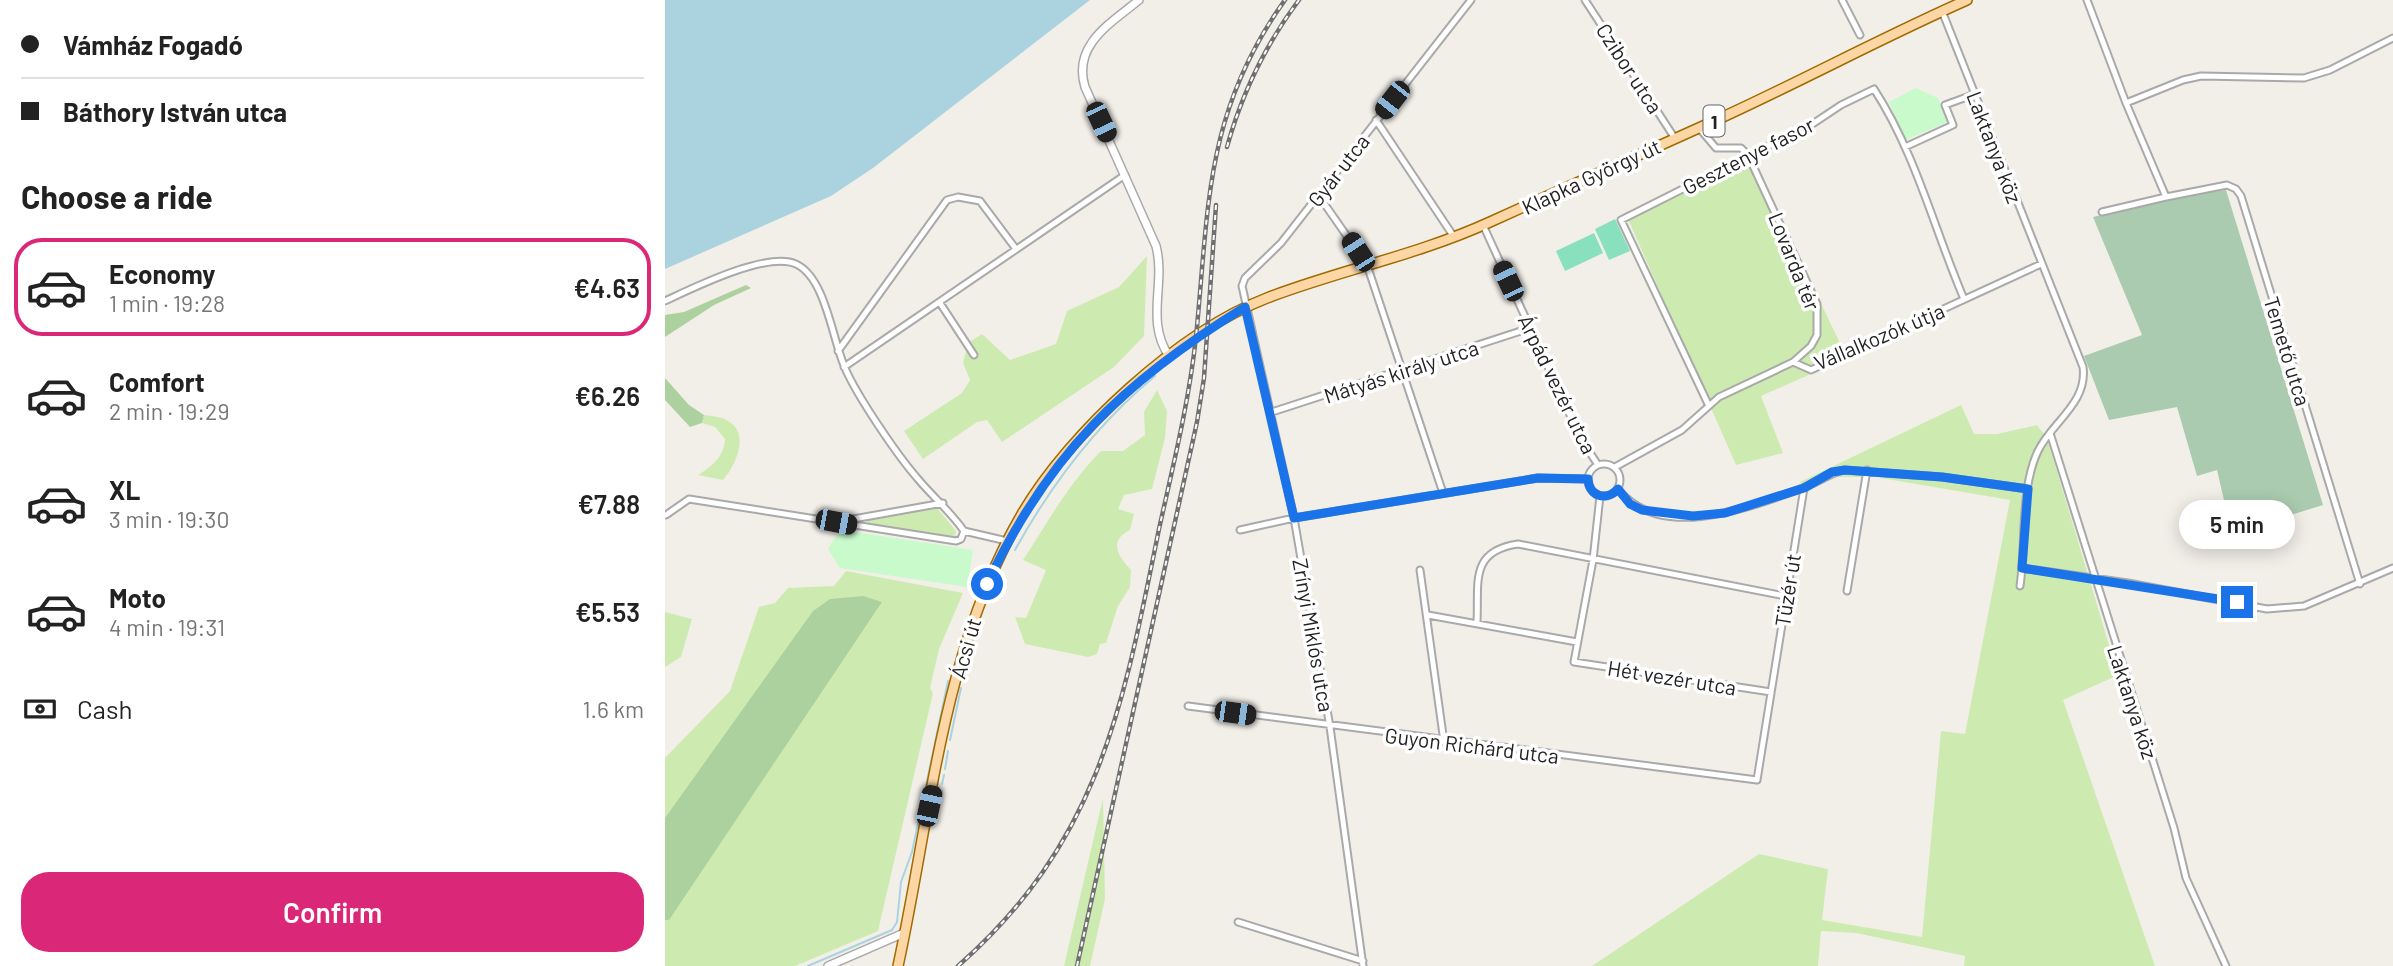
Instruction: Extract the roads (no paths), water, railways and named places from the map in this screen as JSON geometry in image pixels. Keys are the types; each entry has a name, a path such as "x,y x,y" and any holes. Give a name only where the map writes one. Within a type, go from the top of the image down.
{"main road":[{"name":"Klapka György út","path":"1207,330 1245,307 1483,225 1699,128 1967,0"},
{"name":"Ácsi út","path":"898,966 963,651 985,588 1007,541 1023,512 1058,464 1119,398 1168,356 1207,330"}],"street":[{"path":"1139,0 1093,40 1084,55 1082,67 1085,87 1159,254 1155,318 1159,338 1168,356"},
{"name":"Gyár utca","path":"1245,307 1241,286 1245,278 1281,243 1471,0"},
{"name":"Czibor utca","path":"1585,0 1674,137"},
{"path":"1842,0 1860,35"},
{"path":"2087,0 2126,103 2166,197"},
{"name":"Laktanya köz","path":"1942,11 2084,374 2076,398 2050,433 2032,465 2019,586"},
{"path":"2126,103 2193,78 2231,75 2304,78 2330,70 2393,38"},
{"name":"Vállalkozók útja","path":"1874,89 1905,147 1931,207 1938,239 1964,299"},
{"name":"Gesztenye fasor","path":"1708,404 1621,220 1814,123 1841,105 1874,89"},
{"path":"1905,147 1953,125 1945,105 1975,94"},
{"path":"1376,120 1454,237"},
{"path":"1699,128 1716,148 1741,148 1748,155"},
{"name":"Lovarda tér","path":"1748,155 1817,304 1817,335 1811,346 1793,362"},
{"path":"844,367 1125,175"},
{"name":"Temető utca","path":"2102,212 2227,185 2236,189 2241,196 2360,584"},
{"path":"1319,196 1367,265 1443,493"},
{"path":"838,351 947,200 958,197 980,201 1016,249"},
{"name":"Árpád vezér utca","path":"1483,225 1581,439 1598,465"},
{"path":"665,301 738,271 780,261 795,264 809,273 818,288 844,367 915,476 943,503 964,531 1007,541"},
{"name":"Vállalkozók útja","path":"1615,467 1697,420 1708,404 1793,362 1811,370 2041,264"},
{"path":"940,303 974,355"},
{"name":"Zrínyi Miklós utca","path":"1245,307 1272,412 1294,518 1329,727 1363,963"},
{"name":"Mátyás király utca","path":"1272,412 1530,328"},
{"name":"Laktanya köz","path":"2050,433 2174,828 2186,878 2227,966"},
{"path":"1598,465 1615,467 1620,475 1618,489 1610,496 1600,496 1591,489 1588,479 1598,465"},
{"path":"1618,489 1630,504 1642,510 1693,516 1725,513 1804,488 1832,472 1867,470 2028,489"},
{"path":"1847,591 1867,470"},
{"path":"1240,530 1294,518 1538,478 1588,479"},
{"name":"Tüzér út","path":"1757,780 1804,488"},
{"path":"1428,615 1577,642 1593,560 1600,496"},
{"path":"666,515 689,499 955,541 961,539 964,531"},
{"path":"836,522 943,503"},
{"path":"866,517 864,522 867,528"},
{"path":"1477,622 1481,563 1489,553 1501,547 1518,544 1785,596"},
{"path":"2022,568 2267,609 2304,606 2393,568"},
{"path":"1420,570 1444,742"},
{"name":"Hét vezér utca","path":"1577,642 1574,662 1771,692"},
{"name":"Guyon Richárd utca","path":"1188,706 1444,742 1757,780"},
{"path":"1238,922 1363,963"},
{"path":"828,966 904,933"}],"water":[{"path":"665,0 1090,0 873,168 831,196 665,269"}],"waterway":[{"path":"1015,550 1044,501 1077,456 1113,414 1155,376"},
{"path":"808,966 892,930 897,922 901,882 912,852 948,681"},
{"path":"950,740 961,688"},
{"path":"945,769 948,751"},
{"path":"942,784 944,775"},
{"path":"939,805 942,791"}],"railway":[{"path":"958,966 1006,919 1044,870 1075,819 1098,767 1117,712 1146,593 1189,386 1215,162 1239,82 1258,42 1285,0"},
{"path":"1227,147 1256,70 1299,0"},
{"path":"1077,966 1197,422 1204,378 1216,205"}]}
